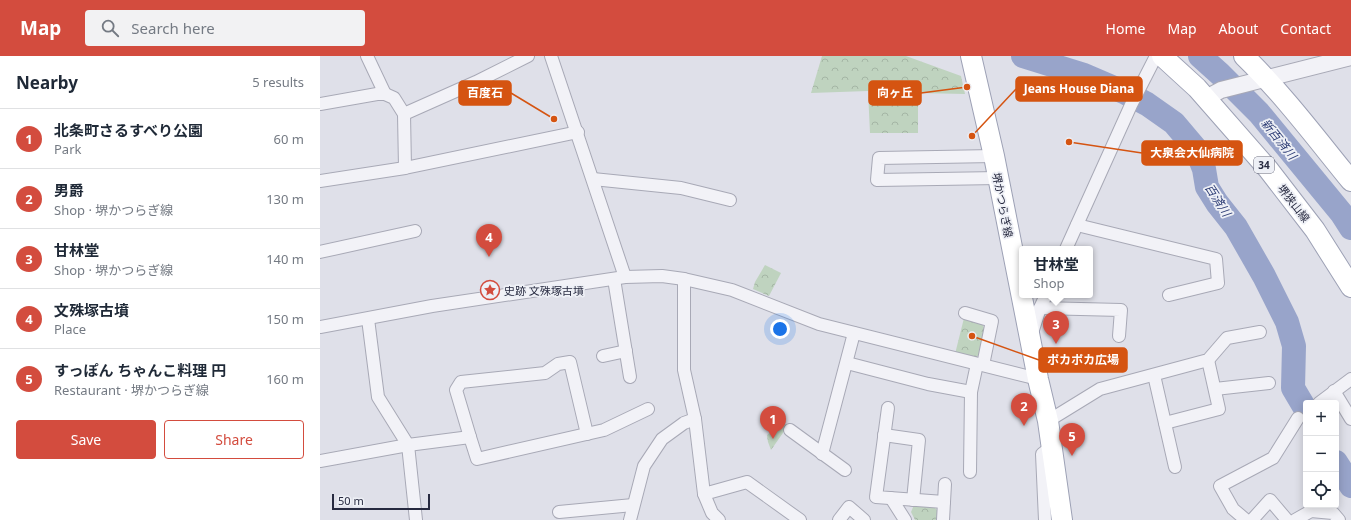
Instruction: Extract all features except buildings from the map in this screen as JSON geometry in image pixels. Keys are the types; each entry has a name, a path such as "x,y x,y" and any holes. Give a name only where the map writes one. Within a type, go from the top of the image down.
{"main road":[{"name":"堺狭山線","path":"1162,56 1214,94 1268,169 1315,230 1351,287"},
{"path":"1244,56 1258,81 1351,181"},
{"name":"堺かつらぎ線","path":"967,57 994,156 1019,284"},
{"name":"堺かつらぎ線","path":"1022,298 1048,421 1062,520"}],"street":[{"path":"366,56 385,94"},
{"path":"404,114 476,82 528,56"},
{"path":"551,56 593,180 620,278 626,351 630,377"},
{"path":"1067,246 1131,106 1156,56"},
{"path":"1214,94 1258,81 1351,58"},
{"path":"320,104 377,94 385,94 394,98 404,114 405,168"},
{"path":"320,181 405,168 578,132"},
{"path":"994,156 878,158 877,180 998,178"},
{"path":"593,180 681,188 730,200"},
{"path":"1077,225 1216,259 1218,283 1169,295"},
{"path":"320,252 415,231"},
{"path":"320,326 368,319 432,306 620,278 662,276 684,279 732,290 819,324 1038,379"},
{"path":"684,279 684,370 695,419 704,494 712,513 719,520"},
{"path":"1030,340 1045,298"},
{"path":"1040,308 1121,310 1120,336"},
{"path":"965,313 992,321 971,392 970,472"},
{"path":"368,319 378,397 408,446 416,520"},
{"path":"1048,421 1100,389 1208,360 1227,338 1260,332"},
{"path":"822,454 854,333"},
{"path":"603,356 626,351"},
{"path":"1165,423 1219,409 1208,360"},
{"path":"587,434 570,362 558,364 544,374 461,382 456,390 477,459 587,434 604,430 648,409"},
{"path":"847,363 928,384 971,392"},
{"path":"1154,375 1175,467"},
{"path":"1323,400 1351,379"},
{"path":"1215,389 1269,383"},
{"path":"1334,391 1351,419"},
{"path":"888,408 876,497 944,502"},
{"path":"1246,520 1233,509 1220,486 1273,458 1298,418"},
{"path":"630,520 644,466 662,439 684,423 695,419"},
{"path":"790,430 845,470"},
{"path":"884,435 919,440 913,500"},
{"path":"320,461 470,437"},
{"path":"1045,520 1042,454 1052,447"},
{"path":"704,494 747,482 800,520"},
{"path":"943,520 946,484"},
{"path":"891,498 905,520"},
{"path":"1252,520 1270,500 1287,520"},
{"path":"559,512 633,505"},
{"path":"839,520 850,507 864,520"},
{"path":"1295,520 1311,511 1333,513 1339,520"}],"green space":[{"path":"822,56 906,56 961,76 965,94 918,93 918,133 870,133 868,91 811,93"},
{"path":"765,265 781,273 769,296 753,289 755,282"},
{"path":"964,318 982,323 985,330 980,354 974,359 955,354"},
{"path":"783,423 792,427 785,430 771,450 767,435"},
{"path":"914,505 933,506 937,510 937,520 915,520 911,512"}],"waterway":[{"name":"百済川","path":"1023,56 1084,75 1126,93 1147,104 1174,123 1196,149 1204,169 1207,187 1217,203 1236,227 1264,276 1287,322 1294,346 1293,388 1303,405"},
{"name":"新百済川","path":"1200,56 1259,113 1342,214 1351,228"},
{"name":"百済川","path":"1339,467 1351,486"}],"place":[{"name":"向ヶ丘","path":"967,87"},
{"name":"百度石","path":"554,119"},
{"name":"Jeans House Diana","path":"972,136"},
{"name":"大泉会大仙病院","path":"1069,142"},
{"name":"文殊塚古墳","path":"489,257"},
{"name":"史跡 文殊塚古墳","path":"490,290"},
{"name":"ポカポカ広場","path":"972,336"},
{"name":"甘林堂","path":"1056,344"},
{"name":"男爵","path":"1024,426"},
{"name":"北条町さるすべり公園","path":"773,439"},
{"name":"すっぽん ちゃんこ料理 円","path":"1072,456"}]}
